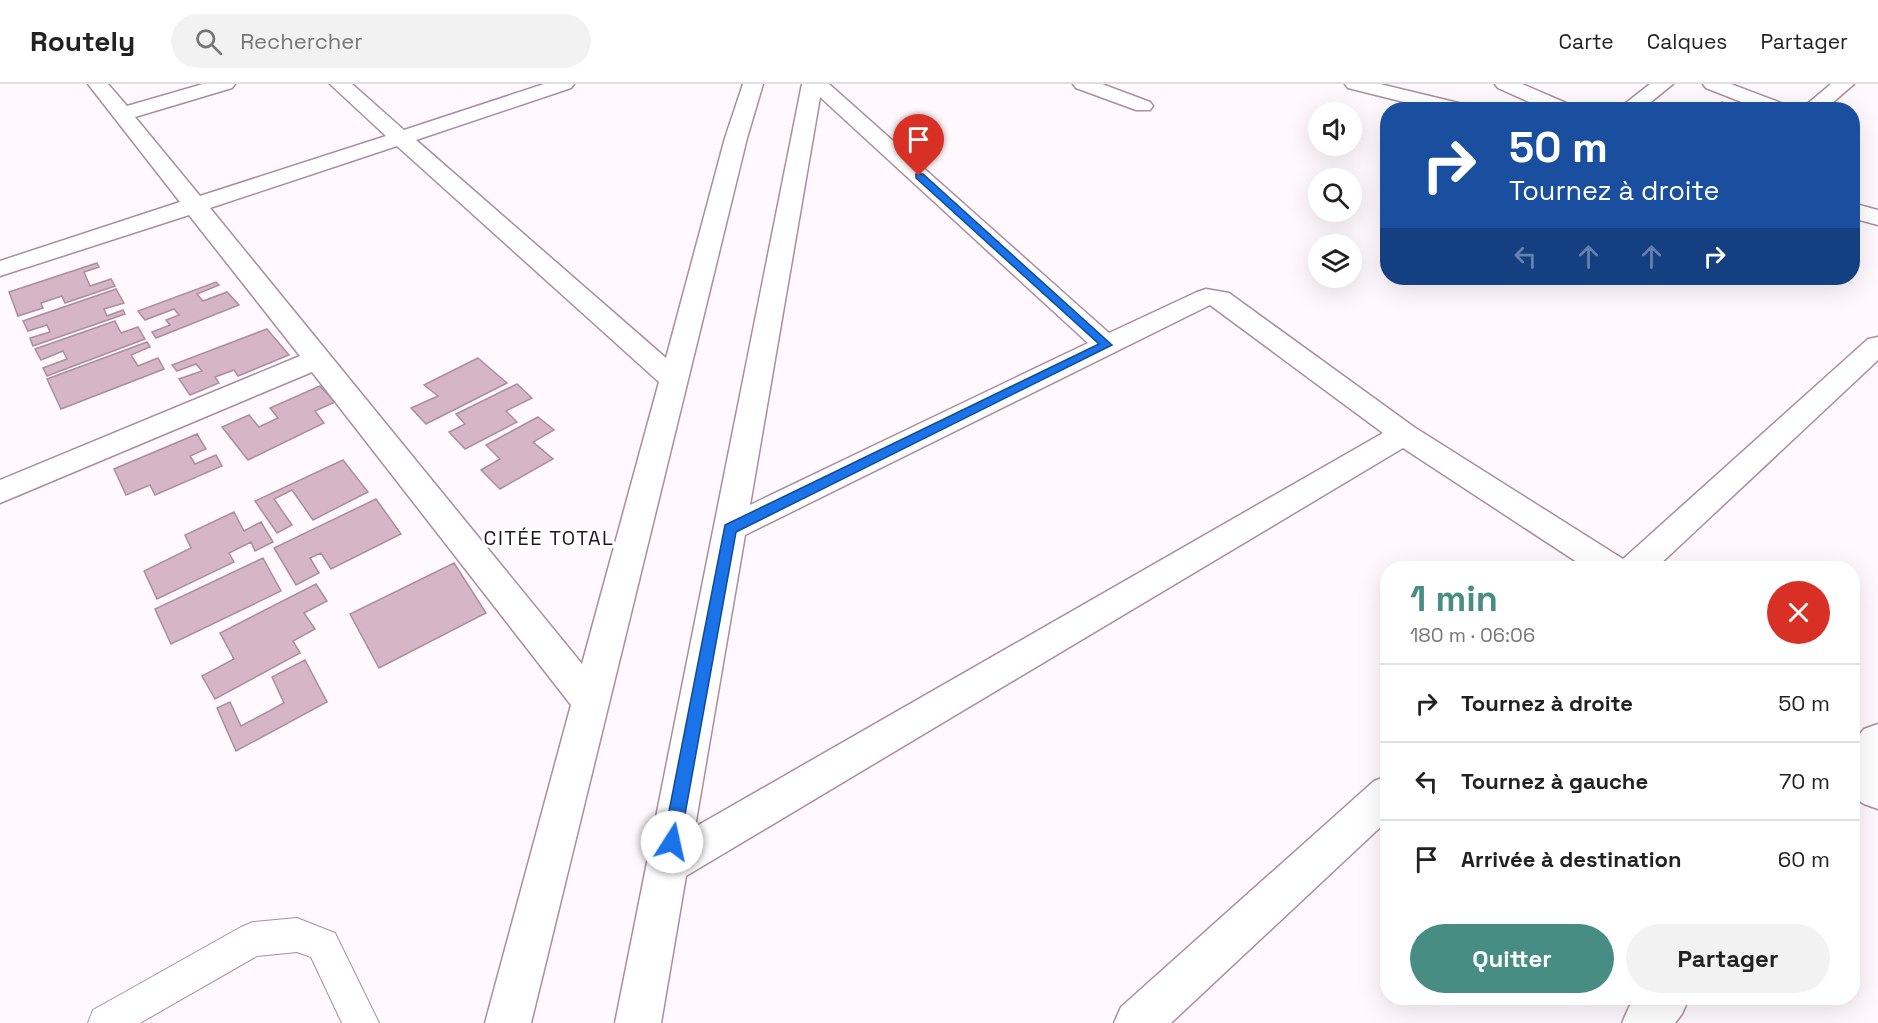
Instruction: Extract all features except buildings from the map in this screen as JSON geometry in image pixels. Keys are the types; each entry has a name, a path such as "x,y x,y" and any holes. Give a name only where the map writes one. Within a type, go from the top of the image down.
{"street":[{"path":"98,84 591,702"},
{"path":"122,114 225,84"},
{"path":"340,84 674,380"},
{"path":"0,269 564,84"},
{"path":"508,1023 736,138 753,84"},
{"path":"638,1023 812,84"},
{"path":"817,84 1106,345"},
{"path":"1083,84 1143,106"},
{"path":"1355,84 1430,102"},
{"path":"1505,84 1547,102"},
{"path":"1638,102 1663,84"},
{"path":"1713,84 1761,102"},
{"path":"1820,102 1844,84"},
{"path":"1860,212 1878,218"},
{"path":"729,529 1206,297 1220,298 1404,434 1600,561"},
{"path":"1643,561 1878,345"},
{"path":"0,492 318,359"},
{"path":"667,865 1404,434"},
{"path":"1860,762 1878,741"},
{"path":"1860,778 1878,791"},
{"path":"1137,1023 1380,802"},
{"path":"1645,1023 1660,1005"}],"lane":[{"path":"106,1023 254,939 297,935 323,945 361,1023"}],"district":[{"name":"CITÉE TOTAL","path":"549,538"}],"route":[{"path":"672,842 729,529 1106,345 919,176"}]}
